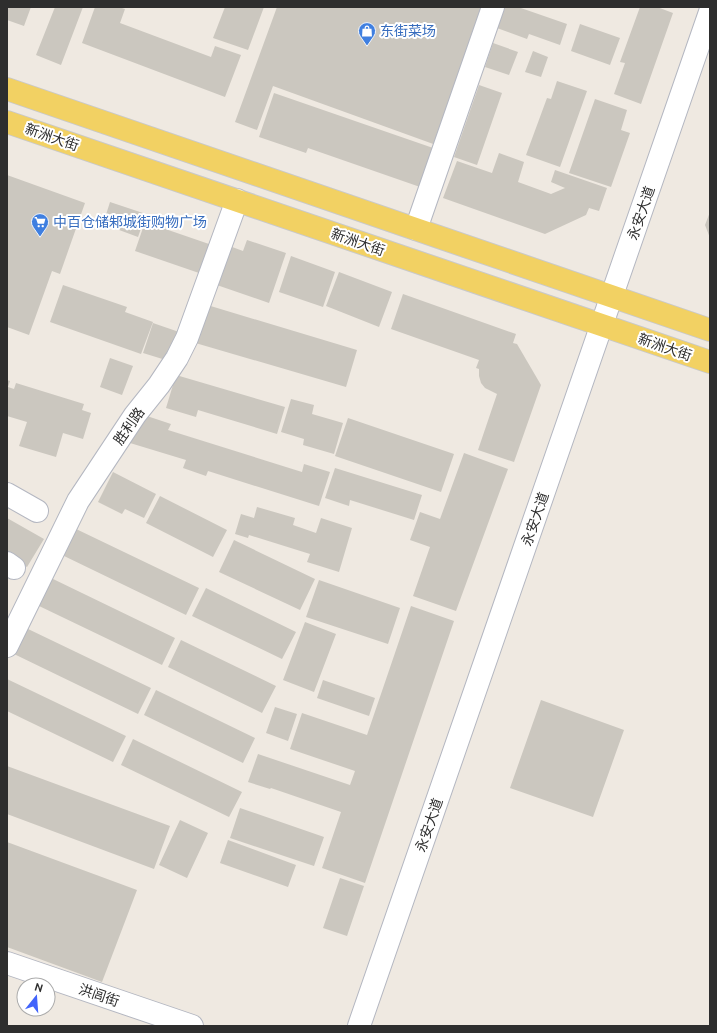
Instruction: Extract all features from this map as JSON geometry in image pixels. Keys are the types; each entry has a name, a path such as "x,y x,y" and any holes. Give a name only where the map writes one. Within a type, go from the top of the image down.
{"main road":[{"path":"7,90 710,330"},
{"name":"新洲大街","path":"7,122 710,362"}],"street":[{"path":"416,229 493,7"},
{"name":"永安大道","path":"359,1026 710,12"},
{"name":"胜利路","path":"7,646 78,501 136,415 177,358 187,338 237,200"},
{"path":"7,494 37,511"},
{"name":"洪闾街","path":"7,963 192,1026"}],"building":[{"path":"7,7 31,7 24,26 7,20"},
{"path":"55,7 83,7 61,65 36,55"},
{"path":"95,7 119,7 125,9 120,23 211,57 215,46 241,55 225,97 82,43"},
{"path":"225,7 264,7 248,50 213,38"},
{"name":"东街菜场","path":"277,7 486,7 436,145 273,86 257,130 235,122"},
{"path":"504,7 518,7 567,24 560,45 529,34 527,39 497,28"},
{"path":"640,7 657,7 673,13 641,104 614,94 625,63 620,62"},
{"path":"580,24 620,38 610,65 571,51"},
{"path":"493,43 518,52 509,75 485,67"},
{"path":"533,51 548,57 541,77 525,72"},
{"path":"557,81 587,91 560,167 526,155 547,98 551,99"},
{"path":"479,85 502,93 477,165 454,157"},
{"path":"274,93 436,149 423,188 308,148 306,153 259,137"},
{"path":"595,99 627,110 621,130 630,133 611,187 569,173"},
{"path":"499,153 524,162 518,182 551,194 565,188 551,182 555,170 607,188 599,211 589,208 586,215 545,234 443,198 457,161 492,173"},
{"name":"中百仓储邾城街购物广场","path":"7,175 85,203 60,274 52,271 29,335 7,327"},
{"path":"110,202 146,214 138,237 103,224"},
{"path":"710,212 710,238 705,225"},
{"path":"145,222 209,244 199,273 135,251"},
{"path":"247,240 286,253 269,303 211,283 224,244 243,251"},
{"path":"291,256 335,272 323,307 279,292"},
{"path":"339,272 392,292 379,327 326,306"},
{"path":"63,285 127,307 125,312 153,322 141,354 50,322"},
{"path":"403,294 516,334 513,343 517,344 541,385 514,462 478,450 497,394 485,388 481,383 479,369 476,368 479,360 391,329"},
{"path":"204,304 357,350 346,387 192,342"},
{"path":"153,323 179,332 169,361 143,353"},
{"path":"110,358 133,366 122,395 100,387"},
{"path":"176,375 285,407 277,434 198,410 196,417 166,408"},
{"path":"7,380 10,381 8,387 14,389 16,383 84,404 82,410 91,413 83,439 63,433 56,457 19,446 27,422 7,416"},
{"path":"291,399 314,405 312,414 343,423 334,454 303,445 304,439 281,432"},
{"path":"144,415 171,424 168,430 302,472 304,464 330,472 319,506 208,471 206,476 183,468 186,460 130,443"},
{"path":"348,418 454,454 441,492 335,456"},
{"path":"464,453 508,469 456,611 413,596 430,547 410,540 420,512 440,519"},
{"path":"335,468 422,495 414,520 350,500 349,506 325,498"},
{"path":"113,472 156,494 144,518 125,509 122,514 98,502"},
{"path":"160,496 227,530 213,557 146,523"},
{"path":"257,507 295,518 293,525 316,533 321,518 352,528 339,572 307,562 310,554 249,535 248,538 235,534 241,514 254,518"},
{"path":"7,518 44,539 27,567 7,556"},
{"path":"74,528 199,588 186,615 62,555"},
{"path":"234,540 315,579 300,610 219,572"},
{"path":"51,578 175,638 162,665 37,605"},
{"path":"319,580 400,608 388,644 306,617"},
{"path":"206,588 296,632 282,659 192,616"},
{"path":"411,606 454,621 365,883 322,868 341,812 271,788 270,789 248,782 258,754 350,785 355,771 290,749 302,713 367,735"},
{"path":"305,622 336,634 314,692 283,680"},
{"path":"26,628 151,688 138,714 14,654"},
{"path":"181,640 276,686 262,713 168,667"},
{"path":"7,679 126,736 113,762 7,711"},
{"path":"323,680 375,698 369,716 317,698"},
{"path":"156,690 255,738 243,763 144,715"},
{"path":"541,700 624,730 593,817 510,788"},
{"path":"275,707 297,714 288,741 266,733"},
{"path":"133,739 242,792 229,817 121,765"},
{"path":"7,766 170,826 154,869 7,814"},
{"path":"240,808 324,837 314,866 230,838"},
{"path":"180,820 208,833 187,878 159,865"},
{"path":"228,840 296,865 288,887 220,863"},
{"path":"7,842 137,890 102,982 7,947"},
{"path":"340,878 364,886 347,936 323,928"}],"place":[{"name":"东街菜场","path":"367,46"},
{"name":"中百仓储邾城街购物广场","path":"40,237"}]}
